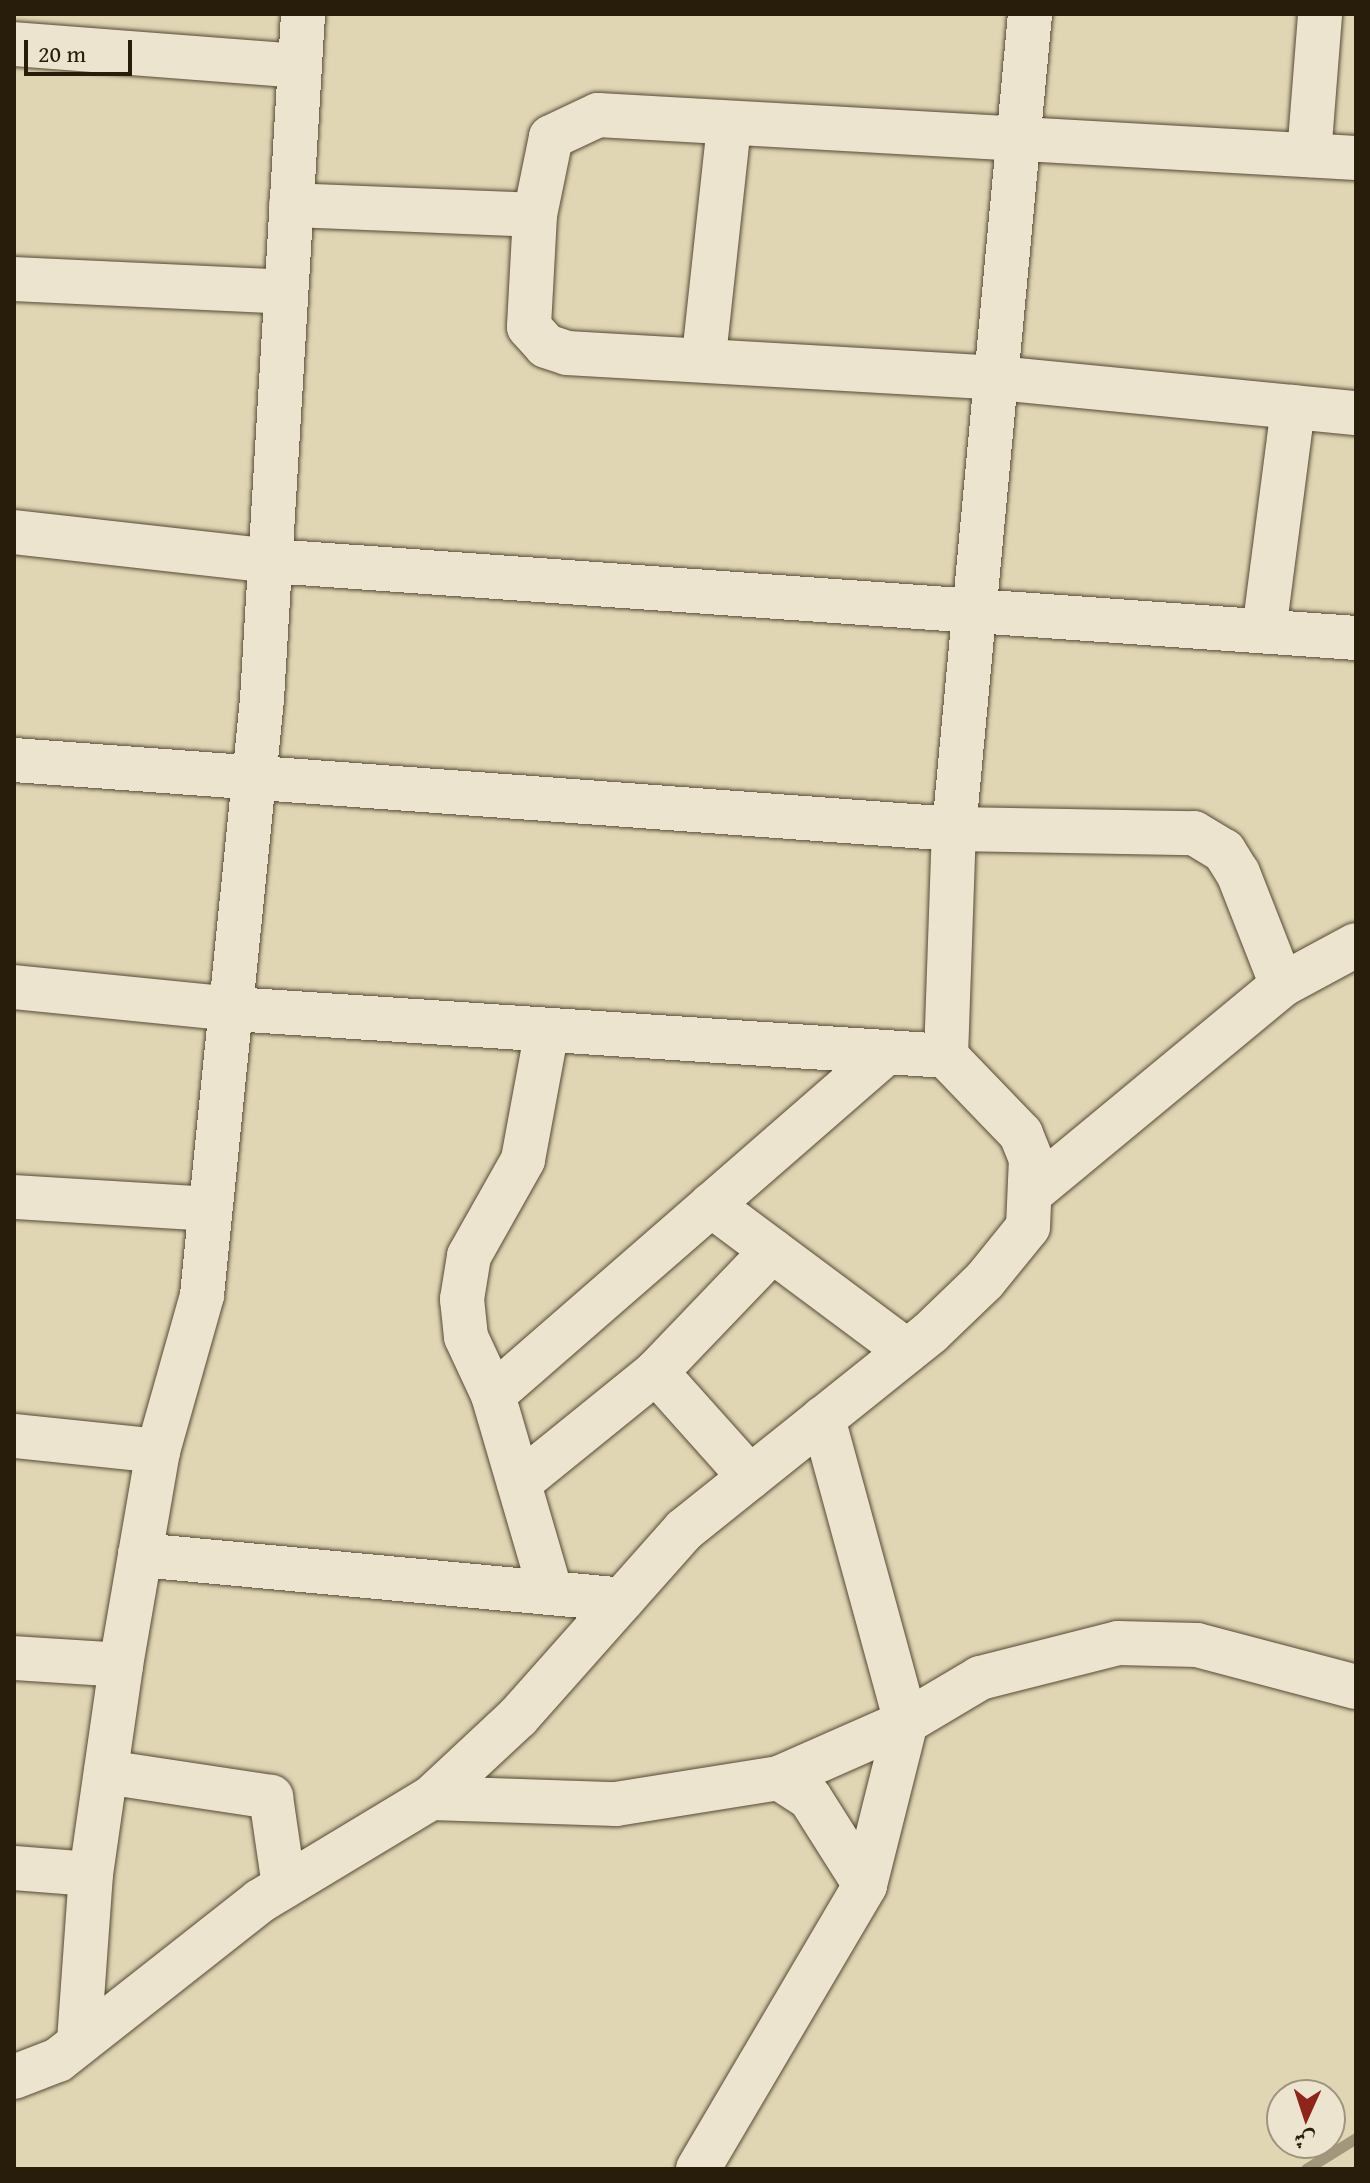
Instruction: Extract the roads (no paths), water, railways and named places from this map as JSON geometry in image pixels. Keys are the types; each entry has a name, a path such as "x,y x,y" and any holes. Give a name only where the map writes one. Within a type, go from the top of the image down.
{"street":[{"path":"79,2041 91,1874 121,1665 158,1451 188,1359 210,1209 233,1009 255,781 271,561 303,14"},
{"path":"946,1056 954,829 978,609 1030,14"},
{"path":"1309,155 1320,14"},
{"path":"14,44 299,66"},
{"path":"1356,158 598,115 567,124 551,137 535,215 529,327 546,346 567,353 704,356 998,378 1356,413"},
{"path":"704,356 729,124"},
{"path":"291,205 535,215"},
{"path":"14,279 286,292"},
{"path":"1264,631 1293,407"},
{"path":"14,532 271,561 1356,638"},
{"path":"14,760 255,781 954,829 1194,833 1224,851 1238,873 1282,985"},
{"path":"1032,1192 1282,985 1356,945"},
{"path":"14,987 233,1009 946,1056 1021,1134 1031,1159 1032,1192 1028,1227 985,1280 907,1351 684,1530 518,1717 431,1798 284,1886 196,1946 58,2060 14,2077"},
{"path":"547,1030 523,1160 469,1256 462,1299 466,1337 493,1395 551,1593"},
{"path":"493,1395 887,1052"},
{"path":"14,1197 210,1209"},
{"path":"711,1205 907,1351"},
{"path":"519,1483 656,1372 772,1251"},
{"path":"656,1372 750,1477"},
{"path":"698,2169 865,1885 906,1722 823,1418"},
{"path":"14,1436 158,1451"},
{"path":"140,1555 622,1600"},
{"path":"431,1798 616,1804 779,1778 906,1722 980,1678 1144,1640 1197,1645 1356,1687"},
{"path":"14,1658 121,1665"},
{"path":"106,1772 271,1797 284,1886"},
{"path":"779,1778 810,1798 865,1885"},
{"path":"14,1868 91,1874"}],"waterway":[{"path":"1306,2169 1356,2138"}]}
